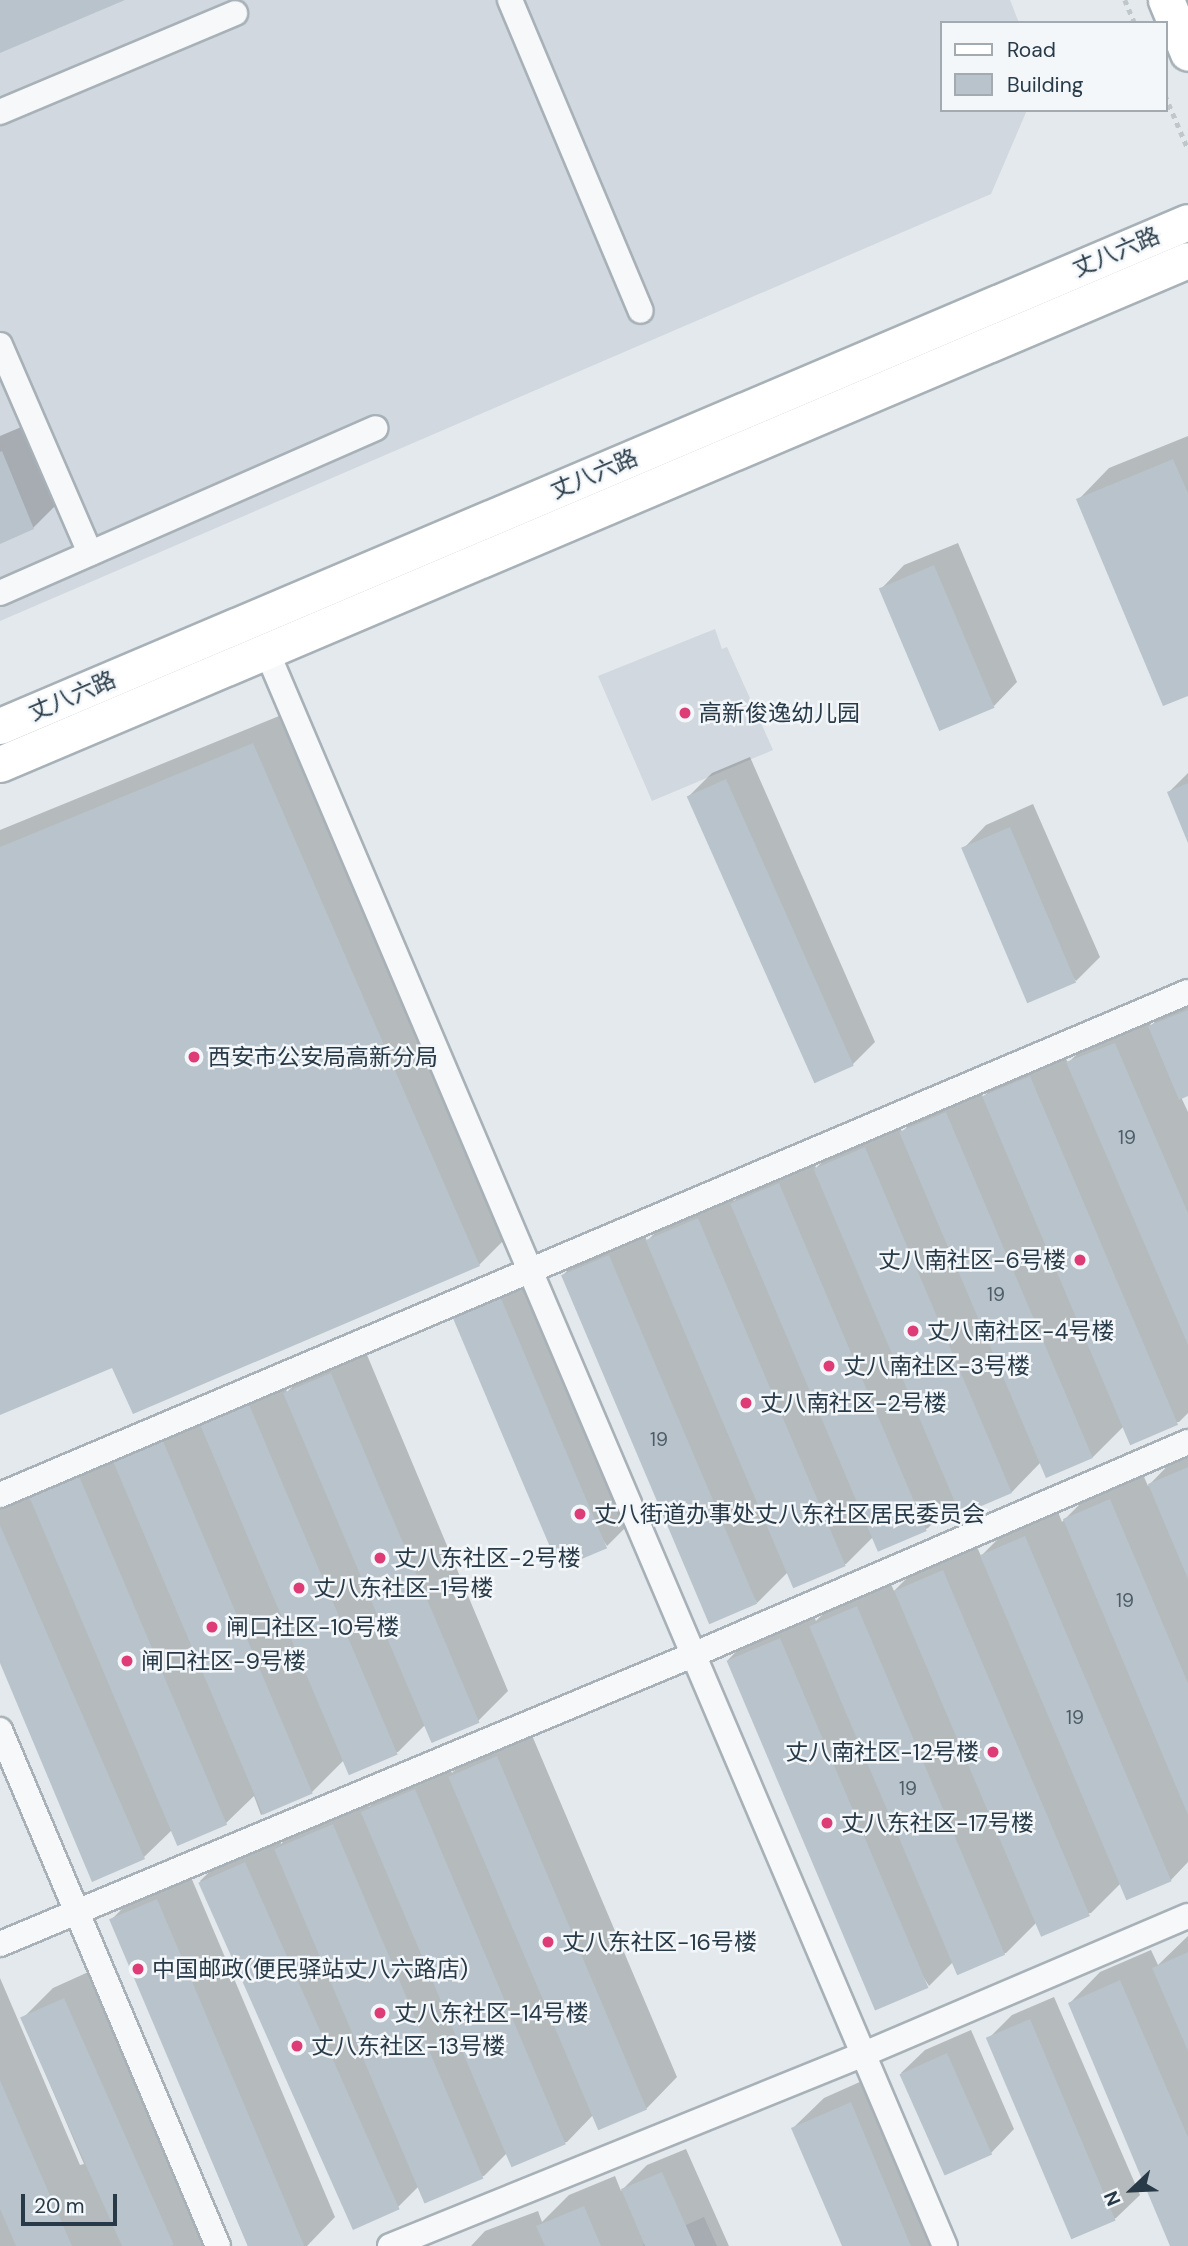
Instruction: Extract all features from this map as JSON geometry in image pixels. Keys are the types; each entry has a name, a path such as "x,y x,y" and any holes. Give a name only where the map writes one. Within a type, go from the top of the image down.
{"main road":[{"path":"1166,0 1188,53"},
{"name":"丈八六路","path":"0,726 1188,222"},
{"name":"丈八六路","path":"0,764 1188,260"}],"street":[{"path":"510,0 641,311"},
{"path":"0,112 235,13"},
{"path":"0,345 90,553"},
{"path":"0,593 375,428"},
{"path":"267,652 945,2246"},
{"path":"0,1495 1188,992"},
{"path":"0,1944 695,1654 1188,1442"},
{"path":"0,1730 218,2246"},
{"path":"390,2246 864,2054 1188,1916"}],"path":[{"path":"1125,0 1134,21"},
{"path":"1167,100 1188,149"}],"shaded area":[{"path":"0,0 1010,0 1018,21 940,21 940,112 1026,112 991,194 0,621"},
{"name":"高新俊逸幼儿园","path":"715,629 722,649 727,647 773,750 652,801 598,676"},
{"path":"704,2217 717,2246 643,2244"}],"building":[{"path":"0,0 125,0 0,53"},
{"path":"2,451 34,529 0,544 0,452"},
{"path":"1173,459 1188,493 1188,696 1163,706 1076,499"},
{"path":"934,565 995,708 939,731 879,588"},
{"name":"西安市公安局高新分局","path":"253,743 480,1266 133,1414 112,1368 0,1415 0,847"},
{"path":"726,779 854,1066 814,1083 687,796"},
{"path":"1188,783 1188,843 1167,792"},
{"path":"1010,827 1076,983 1027,1003 961,848"},
{"path":"1188,1010 1188,1096 1179,1100 1148,1026"},
{"path":"1115,1043 1188,1213 1188,1345 1066,1062"},
{"name":"丈八南社区-6号楼","path":"1030,1076 1178,1425 1130,1445 982,1096"},
{"path":"946,1112 1093,1458 1046,1478 899,1132"},
{"name":"丈八南社区-4号楼","path":"865,1147 1012,1493 960,1515 813,1169"},
{"name":"丈八南社区-3号楼","path":"779,1183 927,1531 878,1552 730,1204"},
{"name":"丈八南社区-2号楼","path":"698,1218 846,1566 793,1588 646,1240"},
{"path":"609,1255 757,1604 709,1624 561,1275"},
{"path":"500,1296 607,1548 559,1569 452,1316"},
{"name":"丈八东社区-2号楼","path":"331,1373 479,1723 432,1743 283,1393"},
{"name":"丈八东社区-1号楼","path":"248,1402 398,1755 349,1775 199,1423"},
{"name":"闸口社区-10号楼","path":"163,1441 313,1794 263,1815 113,1462"},
{"path":"1188,1467 1188,1579 1148,1484"},
{"name":"闸口社区-9号楼","path":"79,1476 227,1825 177,1846 29,1497"},
{"path":"1110,1499 1188,1683 1188,1815 1063,1519"},
{"path":"0,1525 145,1859 92,1882 0,1663"},
{"path":"1025,1536 1172,1881 1126,1900 980,1555"},
{"name":"丈八南社区-12号楼","path":"943,1570 1090,1916 1041,1937 894,1591"},
{"path":"857,1606 1005,1955 957,1975 809,1626"},
{"name":"丈八东社区-17号楼","path":"780,1638 928,1988 875,2010 727,1661"},
{"name":"丈八东社区-16号楼","path":"497,1756 647,2109 598,2130 448,1777"},
{"path":"415,1789 566,2144 512,2167 361,1812"},
{"name":"丈八东社区-14号楼","path":"333,1824 483,2178 425,2203 274,1849"},
{"name":"丈八东社区-13号楼","path":"245,1862 400,2209 353,2230 198,1883"},
{"path":"157,1899 304,2246 248,2246 109,1919"},
{"path":"1188,1952 1188,2051 1152,1968"},
{"path":"1120,1980 1188,2137 1188,2246 1170,2246 1068,2003"},
{"path":"64,1998 174,2245 122,2246 20,2018"},
{"path":"1030,2019 1116,2221 1071,2239 986,2038"},
{"path":"947,2053 992,2154 945,2176 899,2074"},
{"path":"0,2080 72,2246 16,2246 0,2209"},
{"path":"851,2102 911,2246 842,2246 791,2128"},
{"path":"662,2172 695,2246 645,2246 621,2189"},
{"path":"584,2206 601,2246 545,2246 536,2226"}],"place":[{"name":"高新俊逸幼儿园","path":"685,713"},
{"name":"西安市公安局高新分局","path":"194,1057"},
{"name":"丈八南社区-6号楼","path":"1080,1260"},
{"name":"丈八南社区-4号楼","path":"913,1331"},
{"name":"丈八南社区-3号楼","path":"829,1366"},
{"name":"丈八南社区-2号楼","path":"746,1403"},
{"name":"丈八街道办事处丈八东社区居民委员会","path":"580,1514"},
{"name":"丈八东社区-2号楼","path":"380,1558"},
{"name":"丈八东社区-1号楼","path":"299,1588"},
{"name":"闸口社区-10号楼","path":"212,1627"},
{"name":"闸口社区-9号楼","path":"127,1661"},
{"name":"丈八南社区-12号楼","path":"993,1752"},
{"name":"丈八东社区-17号楼","path":"827,1823"},
{"name":"丈八东社区-16号楼","path":"548,1942"},
{"name":"中国邮政(便民驿站丈八六路店)","path":"138,1969"},
{"name":"丈八东社区-14号楼","path":"380,2013"},
{"name":"丈八东社区-13号楼","path":"297,2046"}]}
